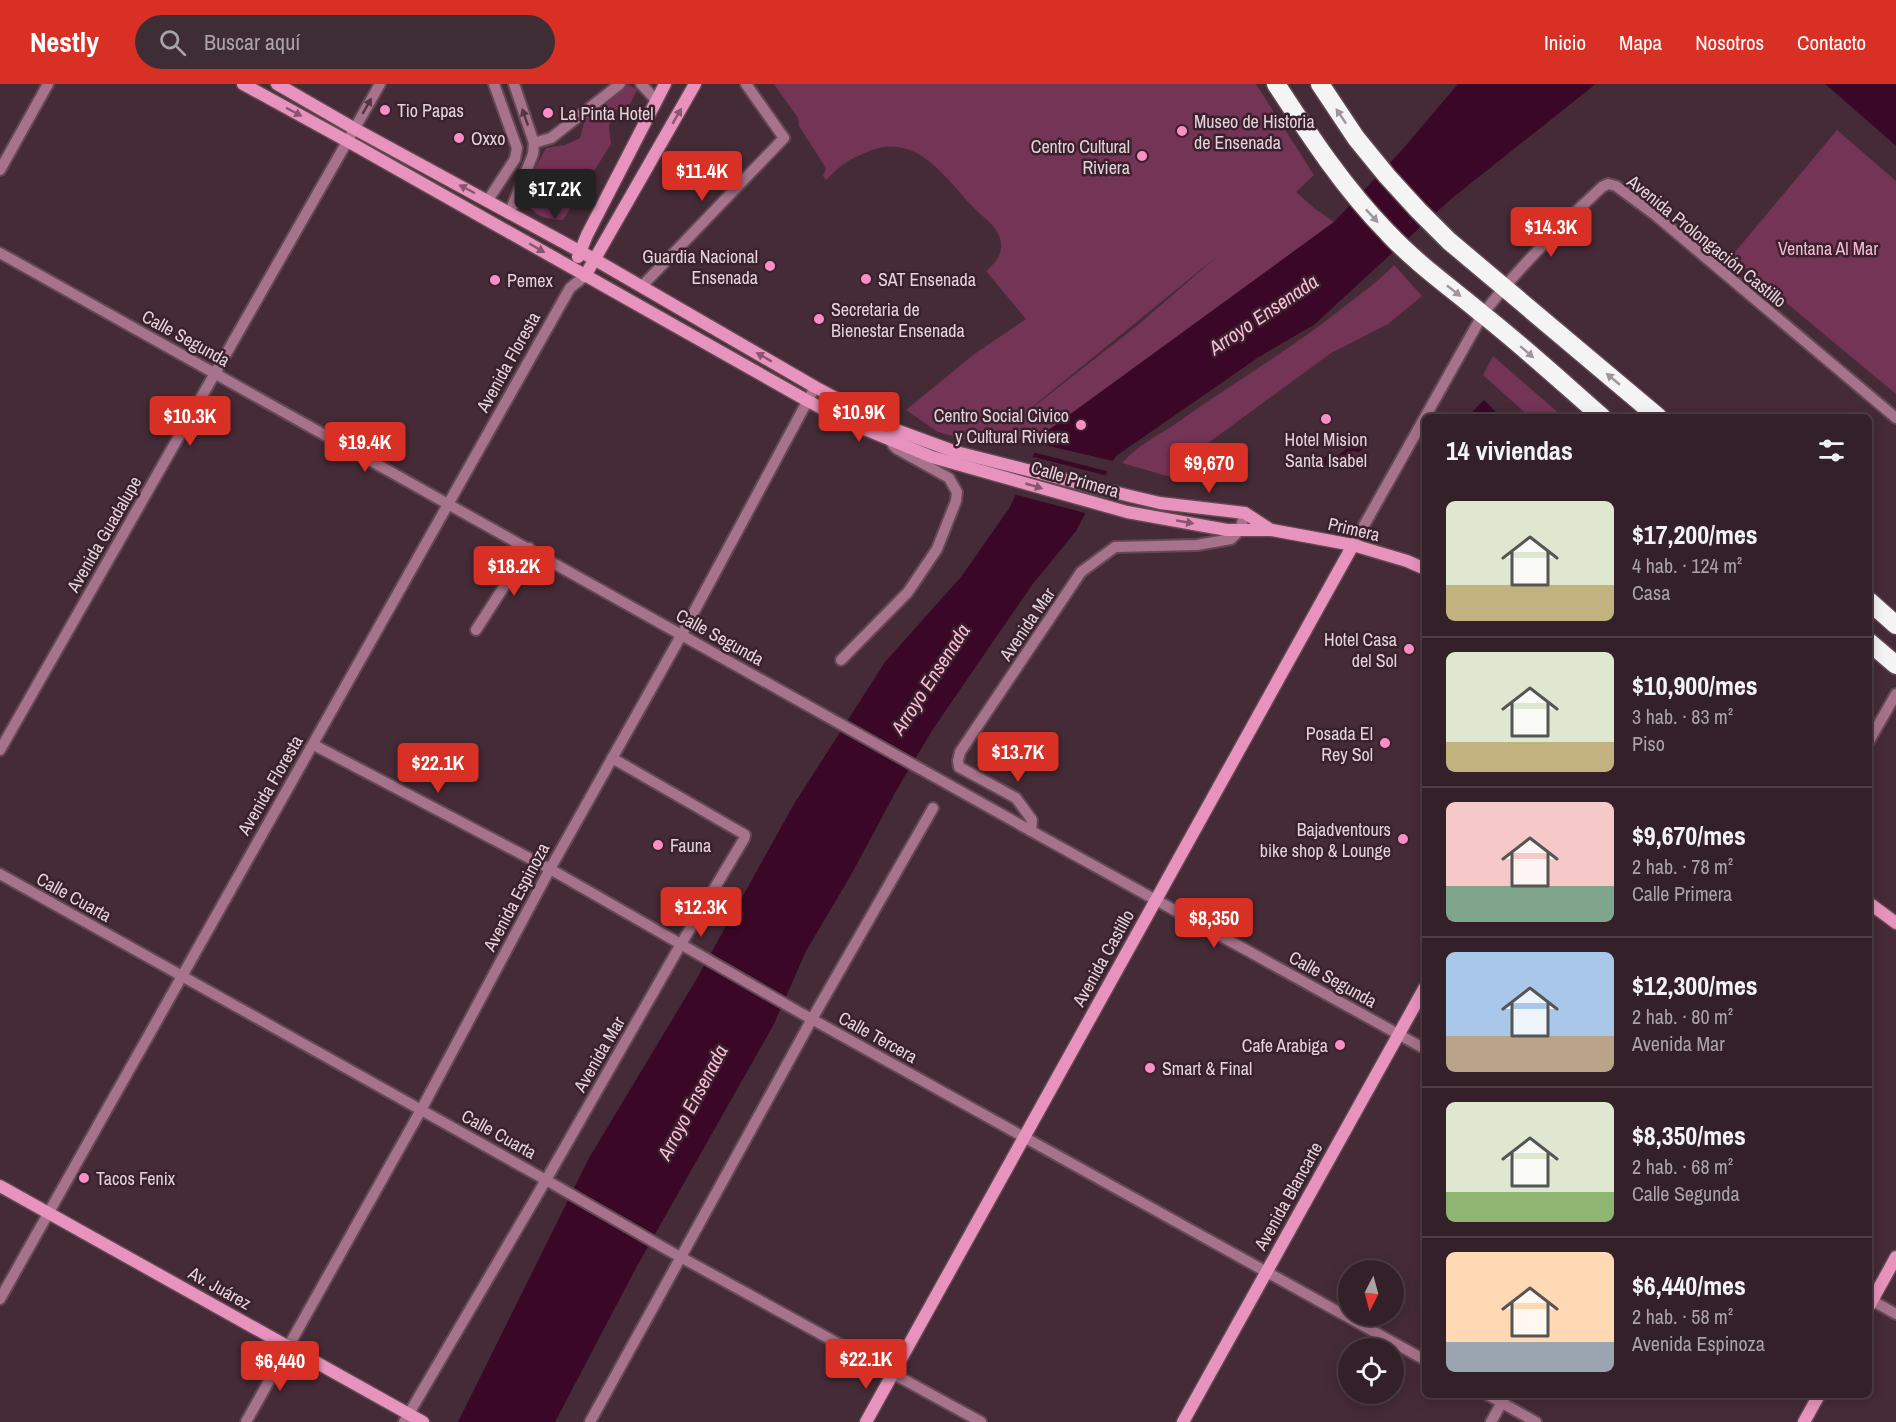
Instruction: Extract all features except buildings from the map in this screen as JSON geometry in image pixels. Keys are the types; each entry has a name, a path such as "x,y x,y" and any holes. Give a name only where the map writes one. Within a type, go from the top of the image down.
{"highway":[{"path":"1276,84 1334,171 1389,235 1599,414"},
{"path":"1320,84 1363,147 1418,210 1449,241 1654,414"},
{"path":"1872,604 1896,625"},
{"path":"1872,645 1896,665"}],"main road":[{"path":"243,84 808,401 850,423 894,435"},
{"name":"Calle Primera","path":"277,84 642,286 932,457 960,465 980,464 1160,503 1245,513 1272,530"},
{"name":"Avenida Floresta","path":"573,269 664,84"},
{"name":"Avenida Floresta","path":"585,276 695,84"},
{"name":"Calle Primera","path":"894,435 956,452 980,464 1127,512 1227,530 1272,530"},
{"name":"Primera","path":"1272,530 1353,545 1422,567"},
{"name":"Avenida Castillo","path":"866,1422 1353,545"},
{"path":"1872,905 1896,923"},
{"name":"Avenida Blancarte","path":"1183,1422 1422,993"},
{"name":"Av. Juárez","path":"0,1186 288,1347 406,1418 423,1422"},
{"path":"1872,1299 1896,1257"},
{"path":"1804,1422 1817,1398"}],"street":[{"path":"0,170 48,84"},
{"name":"Avenida Guadalupe","path":"0,750 380,84"},
{"path":"488,200 515,159 517,148 494,84"},
{"path":"510,212 533,154 534,144 514,84"},
{"path":"534,144 551,138 620,84"},
{"path":"641,84 656,100"},
{"path":"642,286 784,138 746,84"},
{"name":"Avenida Prolongación Castillo","path":"1483,314 1503,287 1602,187 1608,184 1616,186 1654,214 1896,418"},
{"name":"Calle Segunda","path":"0,253 1422,1047"},
{"name":"Avenida Floresta","path":"0,1299 570,288 573,269"},
{"name":"Avenida Floresta","path":"570,288 585,276"},
{"name":"Avenida Castillo","path":"1427,414 1483,314"},
{"name":"Avenida Espinoza","path":"246,1422 421,1110 550,869 682,634 815,387"},
{"name":"Avenida Castillo","path":"1353,545 1422,422"},
{"path":"841,660 908,592 938,549 956,501 957,492 949,478 897,449 894,435"},
{"path":"1240,530 1245,513"},
{"name":"Avenida Mar","path":"1031,831 1032,820 1016,798 959,767 958,761 960,752 1081,572 1115,547 1197,545 1230,539 1240,530"},
{"path":"476,630 529,548"},
{"path":"1872,736 1896,694"},
{"name":"Calle Tercera","path":"314,745 550,869 799,1012 1422,1358"},
{"name":"Avenida Mar","path":"406,1418 685,947 745,835 612,758"},
{"path":"590,1422 812,1019 933,807"},
{"name":"Calle Cuarta","path":"0,874 666,1249 981,1422"},
{"path":"1872,1303 1896,1314"},
{"path":"1491,1422 1504,1399 1536,1422"}],"green space":[{"path":"628,84 637,90 630,104 613,112 609,127 611,144 563,220 538,214 520,196 546,148 565,145 580,138 585,119"},
{"path":"774,84 1256,84 1314,175 1296,192 1334,222 1043,434 1023,438 1000,434 985,445 938,432 906,410 973,355 1026,319 986,271 999,256 1001,244 998,233 938,169 913,151 899,147 884,147 867,152 845,163 826,180 823,176 826,168 799,126 798,118","holes":["1220,254 1138,325 1032,408"]},
{"name":"Ventana Al Mar","path":"1837,130 1896,181 1896,394 1731,257"},
{"path":"1394,265 1422,296 1388,324 1331,353 1189,457 1174,478 1122,463 1143,444 1306,335 1370,287"},
{"path":"1493,356 1560,414 1527,414 1483,375"}],"water":[{"name":"Arroyo Ensenada","path":"1458,84 1596,84 1450,200 1314,325 1259,357 1113,461 1076,531 1032,585 933,729 896,791 851,875 806,951 774,1024 637,1266 555,1422 458,1422 589,1158 696,980 794,804 885,662 961,577 1010,507 1043,434 1334,222 1402,150"},
{"path":"1825,84 1896,84 1896,146"},
{"path":"1484,400 1496,412 1494,414 1470,414"},
{"path":"1356,441 1363,449 1359,452 1351,451 1330,469 1321,460 1331,452 1336,457"}],"pier":[{"path":"1596,84 1599,85 1452,202 1316,328 1260,360 1118,458 1110,472 1032,452 1036,443 1113,461 1116,456 1259,357 1314,325 1450,200"},
{"path":"1822,84 1825,84 1896,146 1896,149"},
{"path":"1030,456 1108,476 1089,514 1013,494"}],"place":[{"name":"Tio Papas","path":"385,110"},
{"name":"La Pinta Hotel","path":"548,113"},
{"name":"Museo de Historia de Ensenada","path":"1182,131"},
{"name":"Oxxo","path":"459,138"},
{"name":"Centro Cultural Riviera","path":"1142,156"},
{"name":"Guardia Nacional Ensenada","path":"770,266"},
{"name":"SAT Ensenada","path":"866,279"},
{"name":"Pemex","path":"495,280"},
{"name":"Secretaria de Bienestar Ensenada","path":"819,319"},
{"name":"Hotel Mision Santa Isabel","path":"1326,419"},
{"name":"Centro Social Civico y Cultural Riviera","path":"1081,425"},
{"name":"Hotel Casa del Sol","path":"1409,649"},
{"name":"Posada El Rey Sol","path":"1385,743"},
{"name":"Bajadventours bike shop & Lounge","path":"1403,839"},
{"name":"Fauna","path":"658,845"},
{"name":"Cafe Arabiga","path":"1340,1045"},
{"name":"Smart & Final","path":"1150,1068"},
{"name":"Tacos Fenix","path":"84,1178"}]}
